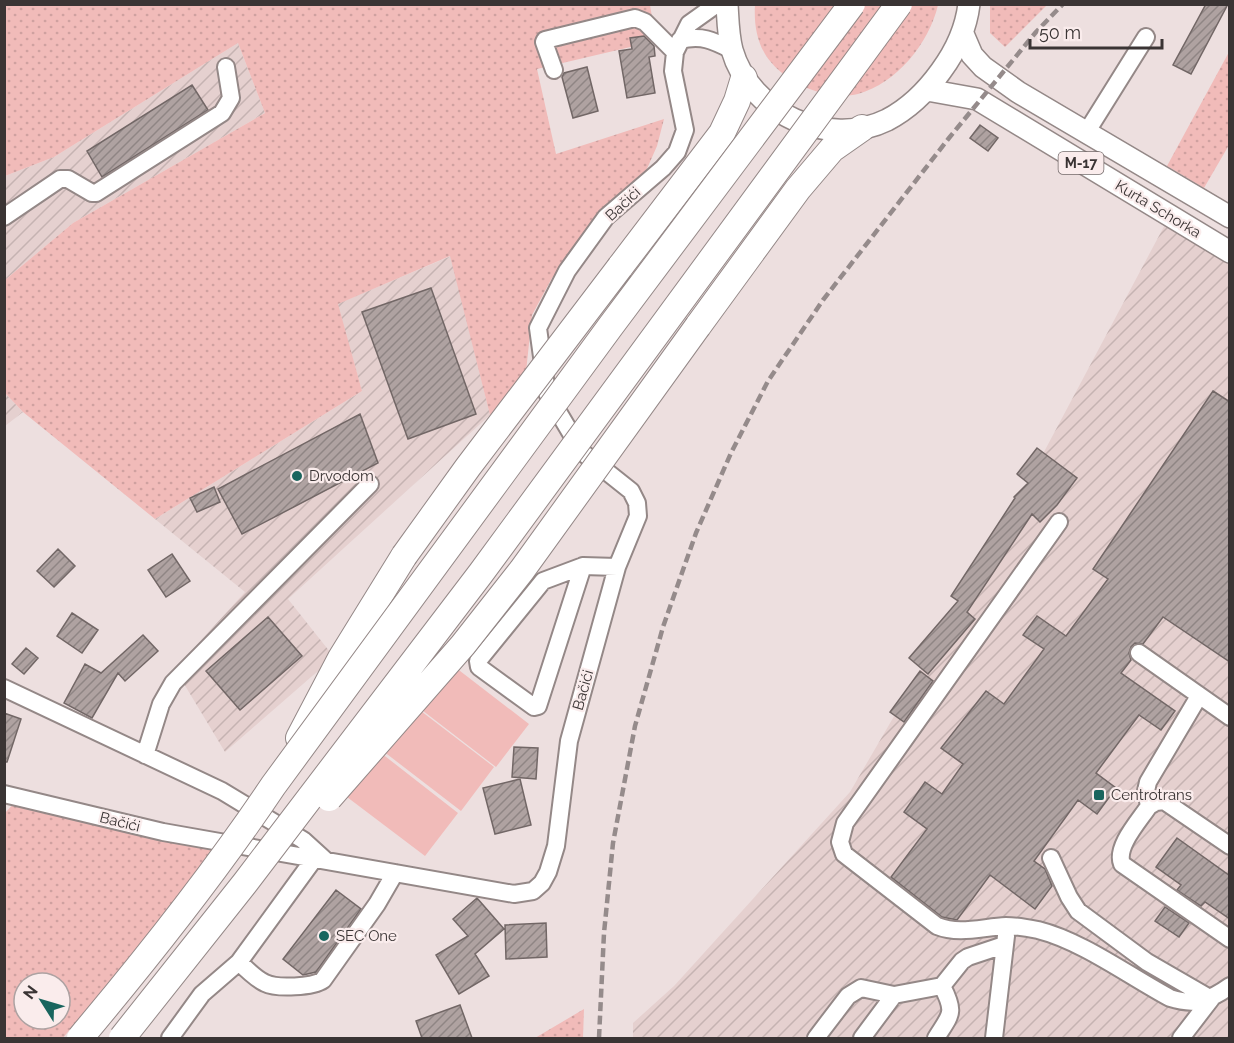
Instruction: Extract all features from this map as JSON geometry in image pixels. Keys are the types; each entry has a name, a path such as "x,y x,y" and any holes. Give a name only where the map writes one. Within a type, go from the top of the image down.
{"highway":[{"path":"80,1038 182,911 244,828 597,346 852,4"},
{"path":"122,1038 252,874 481,573 899,4"},
{"path":"273,786 341,658 404,556 475,458 722,133 737,101 744,78"},
{"path":"139,1038 314,815 464,645 522,570 798,189 832,149 862,128"}],"main road":[{"path":"727,4 732,50 744,78 760,98 783,115 807,126 835,131 862,128 886,120 909,106 927,90 946,64 963,34 969,4"},
{"name":"Kurta Schorka","path":"963,34 972,55 983,67 1018,92 1228,216"},
{"name":"Kurta Schorka","path":"927,90 977,99 1230,252"}],"street":[{"path":"678,46 689,24 717,4"},
{"path":"554,70 545,40 635,18 645,22 678,46"},
{"path":"678,46 698,36 732,50"},
{"path":"1086,133 1146,38"},
{"name":"Bačići","path":"4,794 163,832 514,894 533,891 542,883 556,846 569,741 617,567 638,516 637,503 631,490 582,452 548,393 538,328 567,271 606,217 663,168 677,152 685,130 673,71 678,46"},
{"path":"4,218 60,180 68,179 96,193 222,113 231,98 226,67"},
{"path":"145,755 161,704 173,682 370,484"},
{"path":"1059,522 845,823 840,842 844,854 937,926 947,930 1008,926 1038,930 1066,940 1170,998 1191,1002 1211,999"},
{"path":"583,566 538,706 534,706 479,668 478,661 543,581 583,566 617,567"},
{"path":"1139,653 1230,717"},
{"path":"4,688 222,791 303,840 320,860 239,962 202,994 170,1038"},
{"path":"1149,806 1146,791 1148,783 1199,696"},
{"path":"1230,846 1164,801 1149,806 1120,848 1119,857 1122,864 1230,939"},
{"path":"1052,858 1069,897 1078,911 1147,962 1211,999"},
{"path":"239,962 265,983 273,985 317,984 323,980 377,904 395,873"},
{"path":"994,1038 1008,926"},
{"path":"816,1038 848,996 861,988 894,996 942,986 968,957 1004,945"},
{"path":"936,1038 950,1017 951,1009 942,986"},
{"path":"1181,1038 1211,999 1230,986"},
{"path":"862,1038 894,996"}],"shaded area":[{"path":"990,4 1047,5 1005,47 990,33"},
{"path":"5,5 650,5 656,41 537,69 556,154 664,119 657,146 646,171 552,278 532,315 526,372 490,415 450,256 338,304 362,391 155,519 23,412 5,393 5,280 73,223 265,113 238,43 54,157 5,176"},
{"path":"755,5 938,5 934,19 919,47 898,71 872,89 846,96 806,88 782,73 773,64 765,54 758,36 755,24"},
{"path":"238,43 265,113 73,223 5,280 5,176 54,157"},
{"path":"1229,52 1229,145 1204,188 1167,166"},
{"path":"1169,217 1229,253 1229,1038 633,1038 633,1023 674,986 850,792 1004,527"},
{"path":"451,256 490,415 288,599 334,657 225,752 175,669 245,592 155,519 362,391 337,304"},
{"path":"5,393 23,412 5,426"},
{"path":"451,664 529,724 496,767 418,707"},
{"path":"417,708 494,767 461,811 383,751"},
{"path":"381,753 458,813 425,856 347,797"},
{"path":"17,800 217,849 72,1027 72,971 12,971 12,1031 69,1031 63,1038 5,1038 5,813"},
{"path":"584,1009 583,1038 535,1038"}],"building":[{"path":"1206,4 1228,4 1191,74 1173,65"},
{"path":"644,36 654,46 655,56 649,57 655,93 627,98 619,51 632,49 630,38"},
{"path":"587,67 598,111 573,118 562,77 564,73"},
{"path":"192,85 208,110 102,177 87,151"},
{"path":"980,125 998,138 988,151 970,138"},
{"path":"431,288 476,414 408,439 362,312"},
{"path":"1213,391 1230,402 1230,662 1163,617 1143,644 1135,643 1131,647 1129,653 1131,660 1121,673 1175,711 1161,730 1139,715 1096,773 1116,788 1097,814 1078,800 1034,861 1045,869 1052,886 1035,909 990,875 957,920 942,917 891,877 927,829 904,812 925,782 942,794 963,764 941,748 986,691 1004,704 1044,649 1023,635 1037,616 1066,636 1108,579 1093,569"},
{"name":"Drvodom","path":"360,414 378,463 242,534 218,489"},
{"path":"1037,448 1077,478 1057,505 1040,522 1032,514 967,612 975,619 928,674 909,658 958,601 951,596 1014,497 1028,483 1017,474"},
{"path":"214,487 220,502 197,512 190,498"},
{"path":"58,549 75,566 54,587 37,571"},
{"path":"172,554 190,581 166,597 148,570"},
{"path":"72,613 98,630 82,653 57,636"},
{"path":"268,617 302,656 240,710 206,671"},
{"path":"143,635 158,651 125,681 118,673 92,718 64,703 85,664 101,673"},
{"path":"26,648 38,658 24,674 12,664"},
{"path":"920,671 933,681 904,722 890,712"},
{"path":"4,713 21,719 7,762 4,762"},
{"path":"514,747 538,748 536,779 512,777"},
{"path":"520,779 531,825 495,834 483,788"},
{"path":"1177,838 1230,876 1230,919 1205,902 1201,906 1177,890 1181,885 1156,867"},
{"name":"SEC One","path":"336,890 361,909 316,972 303,975 283,959"},
{"path":"477,898 504,929 475,954 489,976 459,994 436,955 468,936 453,919"},
{"path":"1165,907 1189,923 1179,937 1155,921"},
{"path":"546,923 547,957 506,959 505,925"},
{"path":"460,1005 472,1038 422,1038 416,1021"}],"railway":[{"path":"599,1038 604,933 613,843 635,726 663,627 696,533 731,453 768,381 823,300 949,138 1036,32 1063,4"}],"place":[{"name":"Drvodom","path":"297,476"},
{"name":"Centrotrans","path":"1099,795"},
{"name":"SEC One","path":"324,936"}]}
